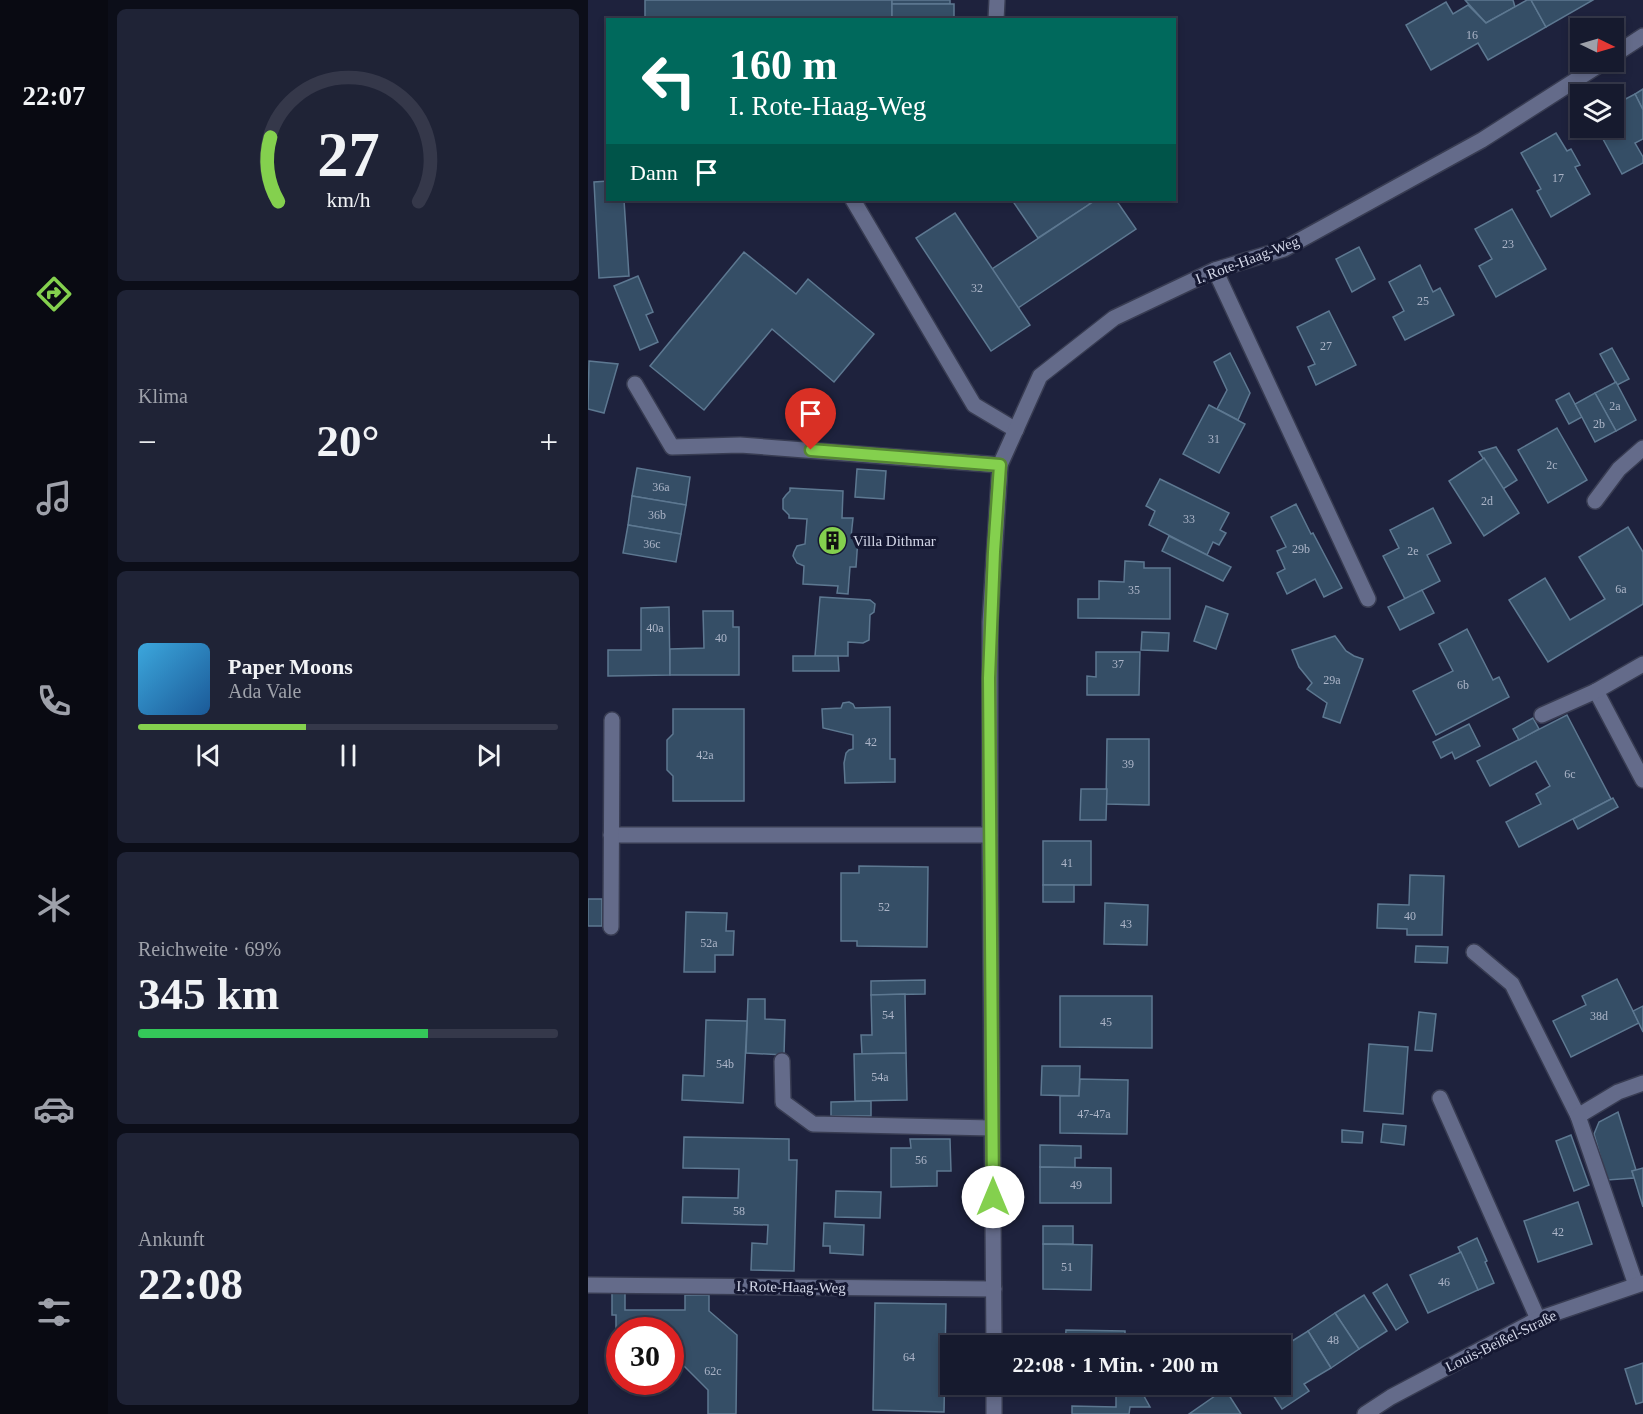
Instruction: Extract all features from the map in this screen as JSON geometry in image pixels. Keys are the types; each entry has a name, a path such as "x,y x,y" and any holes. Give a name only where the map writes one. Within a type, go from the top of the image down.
{"street":[{"path":"996,18 997,0"},
{"path":"1624,48 1643,36"},
{"name":"I. Rote-Haag-Weg","path":"994,1335 990,622 1000,465 1040,376 1114,318 1215,270 1284,249 1482,140 1588,72"},
{"path":"854,201 974,405 1016,430"},
{"path":"1215,270 1368,600"},
{"path":"635,384 672,447 740,445 1000,465"},
{"path":"1595,501 1620,469 1643,448"},
{"path":"1542,715 1596,692 1643,664"},
{"path":"1596,692 1643,780"},
{"path":"611,927 612,720"},
{"path":"611,835 990,835"},
{"path":"1474,952 1512,984 1578,1116 1640,1284"},
{"path":"782,1061 783,1102 813,1124 992,1128"},
{"path":"1578,1116 1617,1092 1643,1083"},
{"path":"1440,1098 1538,1319"},
{"name":"Louis-Beißel-Straße","path":"1365,1414 1391,1397 1538,1319 1640,1284"},
{"name":"I. Rote-Haag-Weg","path":"588,1285 994,1289"},
{"path":"994,1395 994,1414"}],"building":[{"path":"645,0 892,0 892,18 645,18"},
{"path":"892,0 950,0 950,4 892,4"},
{"path":"1465,0 1513,0 1515,7 1486,23"},
{"path":"1527,0 1531,0 1546,27 1488,60 1478,43 1431,70 1406,25 1446,2 1453,14 1468,5 1486,23"},
{"path":"1531,0 1593,0 1546,27"},
{"path":"892,4 954,4 954,18 892,18"},
{"path":"1643,89 1643,110 1635,94"},
{"path":"1635,94 1643,110 1643,139 1635,143 1643,157 1643,163 1622,174 1602,138 1624,138 1624,100"},
{"path":"1556,133 1567,151 1571,149 1580,165 1575,167 1590,194 1551,217 1537,191 1541,189 1521,153"},
{"path":"606,181 606,201 624,201 629,276 599,278 594,182"},
{"path":"1013,201 1088,201 1090,204 1038,238"},
{"path":"1094,201 1117,201 1136,229 1018,308 992,269"},
{"path":"1512,209 1546,269 1496,297 1479,266 1492,259 1475,229"},
{"path":"955,213 1030,325 991,351 916,238"},
{"path":"1359,247 1375,279 1352,292 1336,259"},
{"path":"744,252 796,294 808,279 874,334 834,382 772,329 704,410 650,366"},
{"path":"1420,265 1433,292 1440,288 1454,315 1405,340 1393,317 1404,311 1389,282"},
{"path":"638,276 653,312 646,315 658,342 640,350 614,286"},
{"path":"1329,311 1356,365 1316,385 1308,367 1315,364 1297,327"},
{"path":"1612,348 1629,379 1617,385 1600,354"},
{"path":"1230,353 1250,393 1238,420 1217,409 1227,390 1214,362"},
{"path":"589,361 618,364 604,413 588,409"},
{"path":"1616,382 1636,420 1616,431 1595,393"},
{"path":"1569,393 1582,417 1569,424 1556,400"},
{"path":"1595,393 1616,431 1595,442 1575,404"},
{"path":"1209,405 1245,424 1219,473 1183,454"},
{"path":"1557,428 1587,480 1548,503 1518,450"},
{"path":"1496,447 1517,480 1503,489 1479,452"},
{"path":"1484,458 1519,513 1484,536 1449,481"},
{"path":"637,468 690,477 686,505 632,496"},
{"path":"857,469 886,471 884,499 855,497"},
{"path":"1160,479 1229,513 1220,530 1226,533 1219,545 1213,542 1207,555 1149,525 1155,511 1146,506"},
{"name":"Villa Dithmar","path":"790,488 843,491 842,518 853,518 851,537 858,538 856,567 850,567 848,594 837,593 838,586 803,584 804,566 797,563 793,556 797,546 805,544 807,519 789,518 783,509 783,499"},
{"path":"632,496 686,505 681,534 628,525"},
{"path":"1296,504 1342,588 1324,597 1315,579 1287,594 1277,573 1285,569 1277,551 1286,547 1271,517"},
{"path":"1433,508 1451,543 1427,555 1440,581 1405,599 1383,556 1399,548 1390,530"},
{"path":"628,525 681,534 676,562 623,553"},
{"path":"1628,527 1643,552 1643,604 1548,662 1509,600 1545,578 1570,620 1605,599 1579,557"},
{"path":"1169,536 1231,567 1223,581 1162,551"},
{"path":"1125,561 1144,562 1144,568 1170,568 1170,619 1078,618 1078,599 1099,599 1099,581 1124,582"},
{"path":"1422,590 1434,613 1400,630 1388,607"},
{"path":"820,597 870,600 875,604 874,612 870,615 869,640 863,643 848,642 848,656 815,656"},
{"path":"1206,606 1228,614 1216,649 1194,641"},
{"path":"669,607 670,675 608,676 608,650 641,650 641,608"},
{"path":"703,611 733,611 733,627 739,627 739,675 670,675 670,649 704,648"},
{"path":"1467,629 1493,680 1499,677 1509,697 1436,735 1413,691 1453,671 1439,644"},
{"path":"1142,632 1169,633 1168,651 1141,650"},
{"path":"1335,636 1346,651 1363,659 1340,723 1323,717 1327,703 1307,689 1312,683 1299,667 1292,650"},
{"path":"1096,652 1140,652 1139,695 1087,695 1087,676 1096,677"},
{"path":"793,656 838,656 839,671 793,671"},
{"path":"849,702 855,708 890,707 890,759 895,759 895,782 845,783 844,763 846,753 853,749 853,735 823,728 822,709 841,708 843,703"},
{"path":"673,709 744,709 744,801 673,801 673,776 667,770 667,740 673,734"},
{"path":"1567,715 1611,799 1519,847 1506,822 1541,804 1536,794 1550,786 1536,761 1490,786 1477,761"},
{"path":"1533,718 1539,729 1519,740 1513,729"},
{"path":"1469,724 1480,746 1455,759 1452,752 1441,758 1433,742"},
{"path":"1107,739 1149,739 1149,805 1106,804"},
{"path":"1081,789 1107,789 1106,820 1080,820"},
{"path":"1613,798 1618,807 1578,829 1573,819"},
{"path":"1043,841 1091,841 1091,885 1043,885"},
{"path":"859,866 928,867 927,947 857,946 857,941 841,941 841,873 859,873"},
{"path":"1410,875 1444,876 1442,935 1407,935 1407,929 1377,928 1378,904 1409,905"},
{"path":"1043,885 1074,885 1074,902 1043,902"},
{"path":"588,899 602,899 602,926 588,926"},
{"path":"1105,903 1148,905 1147,945 1104,944"},
{"path":"686,912 727,913 726,931 734,931 733,955 715,955 715,972 684,972"},
{"path":"1416,946 1448,947 1447,963 1415,962"},
{"path":"1617,979 1639,1023 1571,1057 1553,1021 1586,1005 1582,996"},
{"path":"925,980 925,994 871,995 871,981"},
{"path":"905,994 906,1053 862,1054 861,1035 872,1035 871,995"},
{"path":"1060,996 1152,996 1152,1048 1060,1047"},
{"path":"748,999 765,999 765,1019 785,1020 784,1055 746,1053"},
{"path":"1643,1006 1643,1032 1633,1011"},
{"path":"1419,1012 1436,1014 1432,1051 1415,1050"},
{"path":"706,1020 747,1021 743,1103 682,1100 683,1075 704,1076"},
{"path":"1369,1044 1408,1047 1403,1114 1364,1111"},
{"path":"906,1053 907,1100 855,1101 854,1054"},
{"path":"1042,1066 1080,1066 1079,1096 1041,1095"},
{"path":"1080,1079 1128,1080 1127,1134 1060,1133 1060,1096 1079,1096"},
{"path":"871,1101 871,1116 831,1116 831,1102"},
{"path":"1618,1112 1636,1170 1632,1171 1634,1178 1607,1180 1594,1134 1599,1122"},
{"path":"1383,1124 1406,1126 1404,1145 1381,1142"},
{"path":"1342,1130 1363,1132 1362,1143 1342,1142"},
{"path":"1571,1135 1589,1185 1574,1191 1556,1141"},
{"path":"684,1137 789,1139 789,1160 797,1160 794,1271 751,1270 752,1243 767,1244 768,1225 682,1223 683,1197 738,1198 739,1169 683,1168"},
{"path":"910,1139 950,1139 951,1171 937,1171 937,1186 891,1187 891,1148 911,1148"},
{"path":"1040,1145 1081,1146 1081,1158 1075,1158 1075,1168 1040,1167"},
{"path":"1040,1167 1111,1168 1111,1203 1040,1203"},
{"path":"1643,1168 1643,1207 1632,1171"},
{"path":"836,1191 881,1192 880,1218 835,1217"},
{"path":"1578,1202 1592,1244 1538,1262 1524,1221"},
{"path":"824,1223 864,1225 863,1255 830,1253 830,1246 823,1246"},
{"path":"1043,1226 1073,1226 1073,1244 1043,1244"},
{"path":"1477,1238 1494,1283 1478,1290 1458,1247"},
{"path":"1043,1244 1092,1245 1091,1290 1043,1289"},
{"path":"1461,1252 1478,1290 1428,1313 1410,1275"},
{"path":"1387,1284 1408,1322 1396,1330 1373,1293"},
{"path":"612,1293 625,1293 625,1310 685,1310 685,1295 709,1295 709,1311 737,1335 736,1414 708,1414 708,1390 684,1366 684,1317 616,1317 612,1315"},
{"path":"1364,1295 1387,1331 1359,1349 1335,1313"},
{"path":"875,1303 946,1304 945,1335 940,1335 940,1395 944,1395 944,1412 873,1410"},
{"path":"1335,1313 1359,1349 1331,1368 1308,1331"},
{"path":"1066,1330 1125,1331 1125,1335 1066,1335"},
{"path":"1308,1331 1331,1368 1304,1384 1309,1391 1282,1409 1273,1395 1291,1395 1291,1342"},
{"path":"1643,1363 1643,1402 1636,1404 1625,1369"},
{"path":"1116,1395 1143,1395 1150,1407 1130,1407 1129,1414 1072,1414 1072,1406 1116,1407"},
{"path":"1216,1395 1229,1395 1241,1414 1189,1414"}],"place":[{"name":"Villa Dithmar","path":"832,541"}],"route":[{"path":"811,450 1000,465 990,622 989,678 993,1197"}]}
